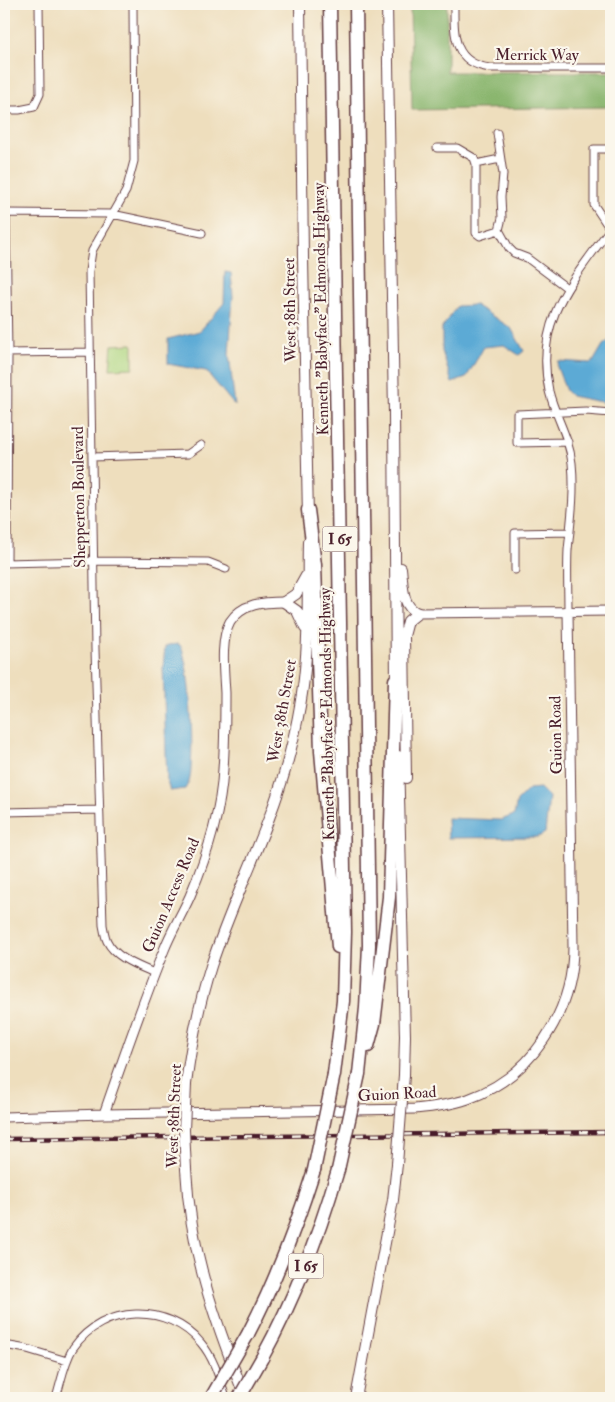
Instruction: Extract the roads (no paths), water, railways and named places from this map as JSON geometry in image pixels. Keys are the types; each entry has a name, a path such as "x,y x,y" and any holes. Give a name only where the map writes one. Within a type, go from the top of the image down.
{"highway":[{"name":"Kenneth \"Babyface\" Edmonds Highway","path":"211,1398 248,1334 282,1264 295,1228 314,1170 334,1074 343,1001 345,872 330,4"},
{"name":"I 65","path":"239,1398 281,1322 304,1272 338,1170 359,1074 366,1008 369,945 356,4"},
{"path":"308,510 314,565 321,752 343,1001"},
{"path":"359,1074 374,1024 389,905 395,680"}],"main road":[{"name":"West 38th Street","path":"245,1398 202,1275 190,1214 184,1130 186,1084 192,1043 205,986 221,939 273,806 288,761 301,701 307,634 308,510 300,4"},
{"path":"356,1398 393,1200 404,1075 405,1036 395,680 396,532 387,4"},
{"path":"396,532 404,594 410,608 418,613 408,621 404,636 406,799 401,851"},
{"path":"307,573 298,592 284,602 299,613 307,634"}],"street":[{"path":"4,110 34,107 40,94 39,4"},
{"name":"Shepperton Boulevard","path":"133,4 134,161 126,191 92,251 89,271 98,810 103,925 107,942 117,953 131,963 154,973"},
{"name":"Merrick Way","path":"454,4 454,34 456,43 466,57 476,64 490,68 611,68"},
{"path":"498,133 503,174 502,211 499,230 514,253 527,258 567,288"},
{"path":"437,148 457,148 472,156 476,164 476,233 480,236 499,230"},
{"path":"568,611 568,553 573,481 568,442 548,382 546,350 551,322 567,288 610,230 594,205 594,149 611,149"},
{"path":"476,164 500,160"},
{"path":"202,232 112,214 5,213 5,563 93,560 208,562 226,569"},
{"path":"6,353 90,352"},
{"path":"568,442 517,443 517,414 586,411 611,413"},
{"path":"92,457 188,454 201,446"},
{"path":"515,570 515,533 570,532"},
{"name":"Guion Access Road","path":"104,1114 154,973 197,880 207,851 218,807 225,746 224,645 227,629 233,618 246,607 262,603 284,602"},
{"name":"Guion Road","path":"4,1117 429,1108 469,1099 491,1088 512,1074 534,1054 549,1032 561,1008 571,980 573,958 568,611"},
{"path":"418,613 611,611"},
{"path":"4,812 98,810"},
{"path":"56,1398 67,1361 81,1338 107,1320 133,1314 156,1315 181,1326 200,1341 209,1354 226,1398"},
{"path":"4,1345 27,1349 67,1361"}],"water":[{"path":"225,272 231,273 233,296 229,354 235,406 206,371 168,364 168,339 200,331 224,303"},
{"path":"475,305 511,328 524,351 519,355 504,345 484,347 466,378 452,383 442,351 442,328 457,306"},
{"path":"611,339 611,404 571,396 566,391 557,367 558,361 593,362 603,345"},
{"path":"179,644 183,653 189,688 192,755 189,782 185,789 170,791 167,782 163,667 165,647"},
{"path":"540,788 549,797 545,833 538,837 448,838 447,818 501,820 514,815 517,801 529,789"}],"railway":[{"path":"4,1139 611,1132"}]}
